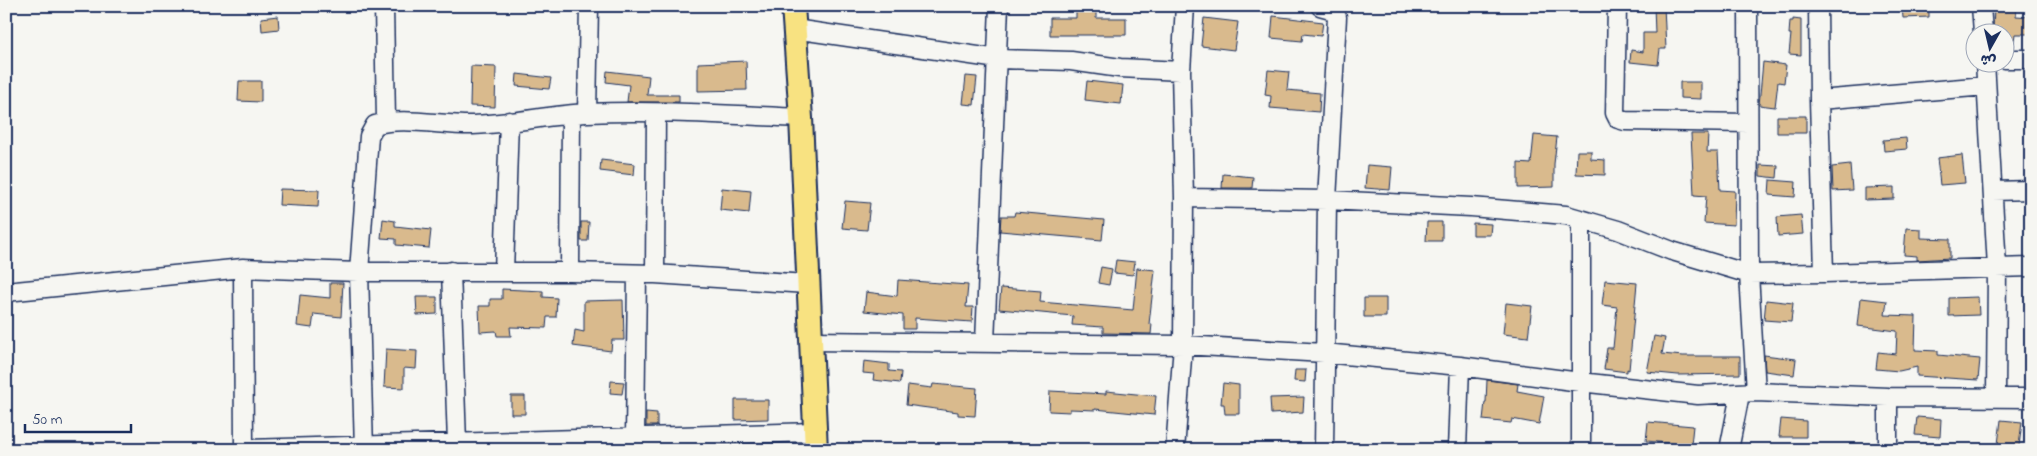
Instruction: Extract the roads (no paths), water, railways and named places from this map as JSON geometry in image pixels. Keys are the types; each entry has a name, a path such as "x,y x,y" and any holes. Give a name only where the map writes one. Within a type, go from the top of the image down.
{"main road":[{"path":"793,6 801,118 807,284 816,441"}],"street":[{"path":"384,6 386,121"},
{"path":"570,272 579,114 589,6"},
{"path":"985,342 999,6"},
{"path":"1175,450 1183,345 1184,198 1181,71 1185,6"},
{"path":"1320,6 1331,9 1337,17 1327,200 1324,450"},
{"path":"1617,6 1615,113 1618,119 1626,121 1748,123"},
{"path":"1729,450 1748,393 1748,6"},
{"path":"1818,6 1824,274"},
{"path":"1981,6 1982,22"},
{"path":"794,29 998,59 1071,61 1120,68 1181,71"},
{"path":"2014,59 2031,59"},
{"path":"1985,72 1997,267 1996,396"},
{"path":"1819,100 1986,86"},
{"path":"655,274 656,113"},
{"path":"364,448 359,272 369,136 375,124 386,121 452,126 475,125 579,114 656,113 801,118"},
{"path":"504,272 509,121"},
{"path":"1993,191 2031,190"},
{"path":"1184,198 1327,200 1471,207 1566,215 1618,230 1672,251 1749,274 1824,274 2031,267"},
{"path":"1581,450 1582,220"},
{"path":"6,292 243,268 359,272 452,271 655,274 807,284"},
{"path":"243,268 244,449 407,447 458,442 634,437 816,441"},
{"path":"452,271 458,442"},
{"path":"634,437 637,274"},
{"path":"810,341 1183,345 1324,353 1460,366 1698,395 1748,393 1888,397 1996,396 2031,398"},
{"path":"1458,450 1460,366"},
{"path":"1888,397 1888,450"}]}
